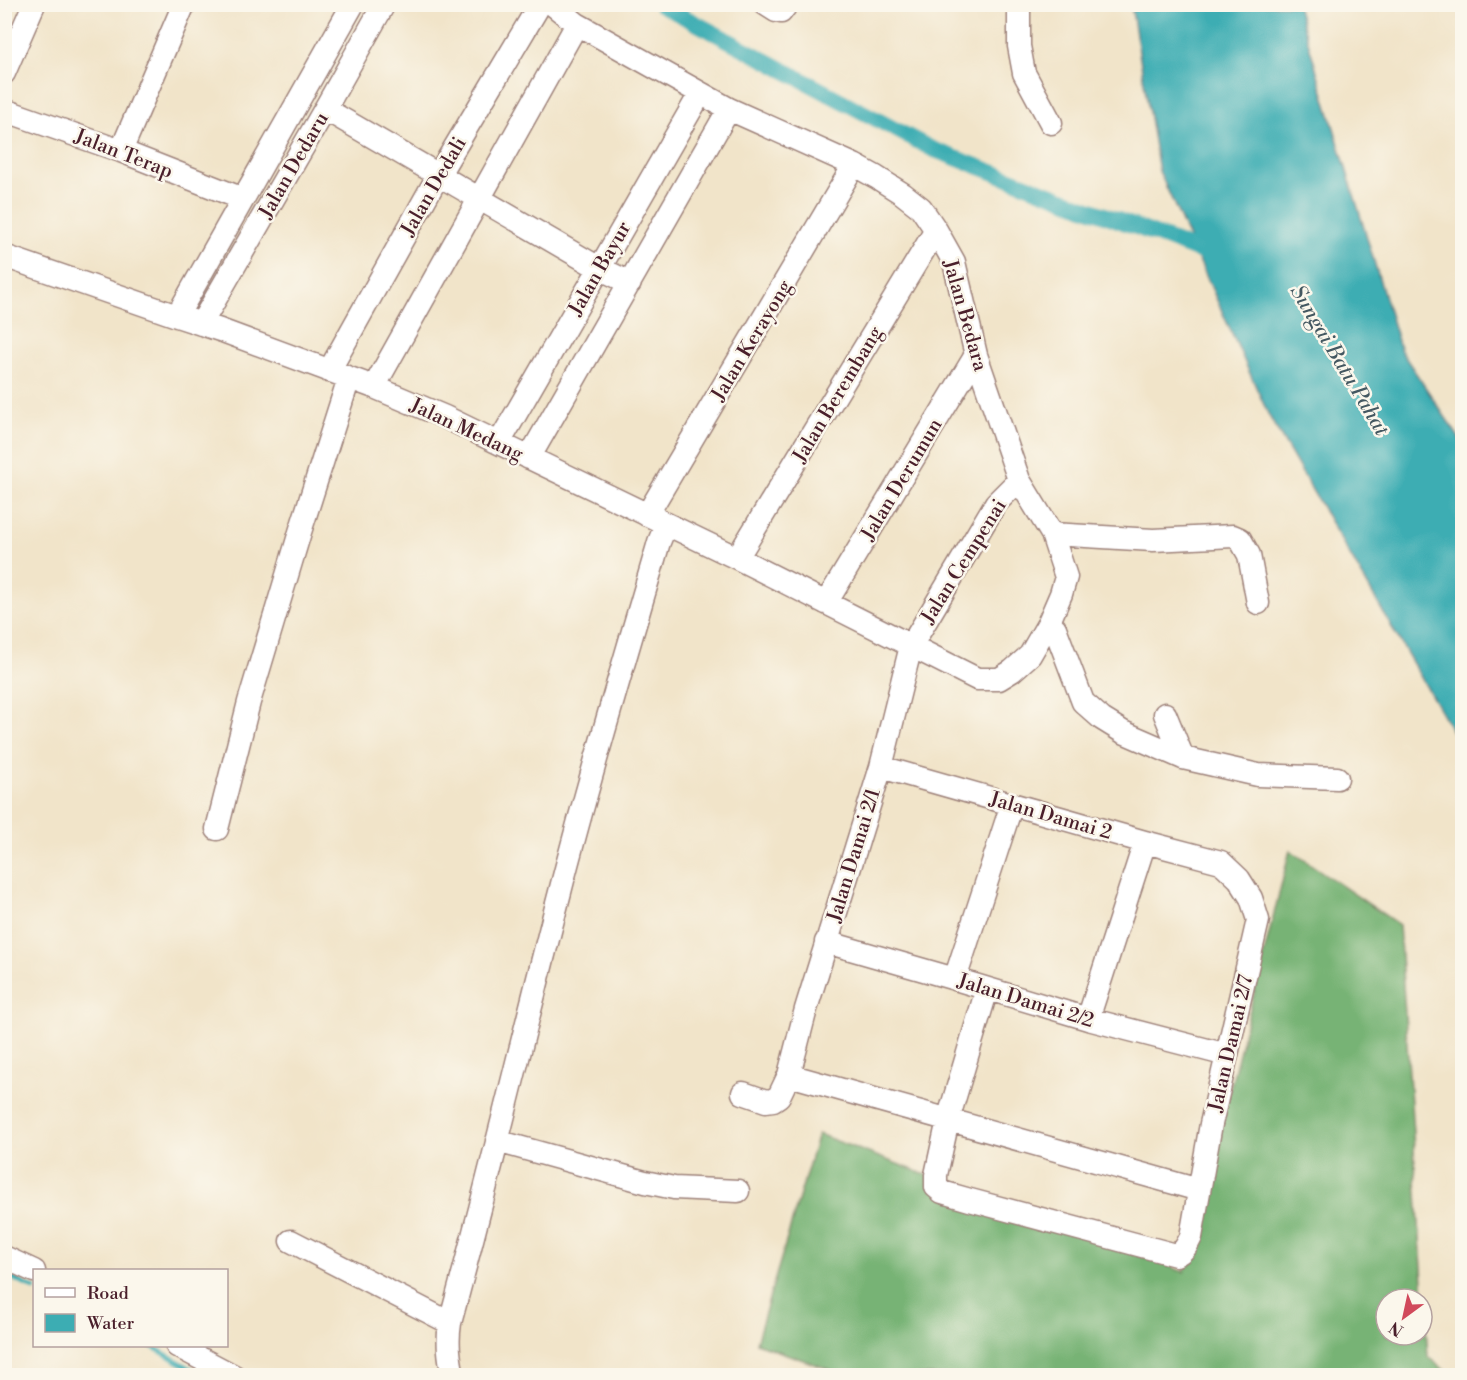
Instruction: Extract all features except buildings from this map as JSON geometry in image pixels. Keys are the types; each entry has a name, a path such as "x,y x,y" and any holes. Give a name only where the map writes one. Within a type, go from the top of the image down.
{"street":[{"path":"4,73 34,4"},
{"path":"121,151 184,4"},
{"name":"Jalan Dedaru","path":"177,316 353,4"},
{"name":"Jalan Dedaru","path":"201,324 384,4"},
{"name":"Jalan Dedali","path":"217,829 249,702 300,532 339,374 439,174 540,4"},
{"name":"Jalan Bedara","path":"552,4 577,24 700,94 854,165 903,194 921,208 954,262 976,355 1019,480 1052,534 1066,577 1048,624 1030,655 1012,672 999,679 977,680 911,646"},
{"path":"1019,4 1019,46 1024,73 1051,123"},
{"path":"374,387 577,24"},
{"name":"Jalan Bayur","path":"499,443 700,94"},
{"path":"325,109 599,268 630,282"},
{"name":"Jalan Bayur","path":"529,458 729,109"},
{"name":"Jalan Terap","path":"4,110 121,151 243,199"},
{"name":"Jalan Kerayong","path":"453,1376 447,1341 450,1323 560,890 659,542 656,520 854,165"},
{"name":"Jalan Berembang","path":"738,558 936,230"},
{"name":"Jalan Medang","path":"4,256 220,330 374,387 445,417 738,558 911,646"},
{"name":"Jalan Derumun","path":"826,603 976,355"},
{"name":"Jalan Cempenai","path":"881,767 911,646 996,503 1019,480"},
{"path":"1052,534 1153,540 1233,536 1240,539 1249,555 1258,603"},
{"path":"1048,624 1055,628 1083,702 1102,719 1123,732 1183,758 1258,775 1337,778"},
{"path":"1165,714 1183,758"},
{"name":"Jalan Damai 2","path":"881,767 1145,842 1221,861"},
{"name":"Jalan Damai 2/1","path":"789,1076 806,1009 881,767"},
{"path":"955,979 1012,804"},
{"path":"1088,1019 1145,842"},
{"name":"Jalan Damai 2/7","path":"948,1120 936,1175 936,1187 942,1192 1176,1255 1182,1252 1191,1237 1211,1124 1258,920 1251,898 1239,879 1221,861"},
{"name":"Jalan Damai 2/2","path":"826,942 1088,1019 1227,1055"},
{"path":"948,1120 987,989"},
{"path":"743,1093 766,1101 773,1100 779,1096 789,1076 1198,1190"},
{"path":"497,1141 645,1182 674,1188 738,1191"},
{"path":"291,1241 450,1323"},
{"path":"4,1257 33,1271"},
{"path":"179,1347 219,1373"}],"green space":[{"path":"1290,850 1399,925 1423,1287 1374,1287 1374,1347 1427,1347 1428,1357 1451,1375 845,1375 756,1343 818,1134 1184,1272"}],"water":[{"name":"Sungai Batu Pahat","path":"1131,5 1297,5 1401,351 1462,442 1462,748 1269,416 1159,171"}],"waterway":[{"path":"660,4 932,149 1215,257"},
{"path":"4,1274 33,1288"},
{"path":"153,1347 204,1376"}]}
